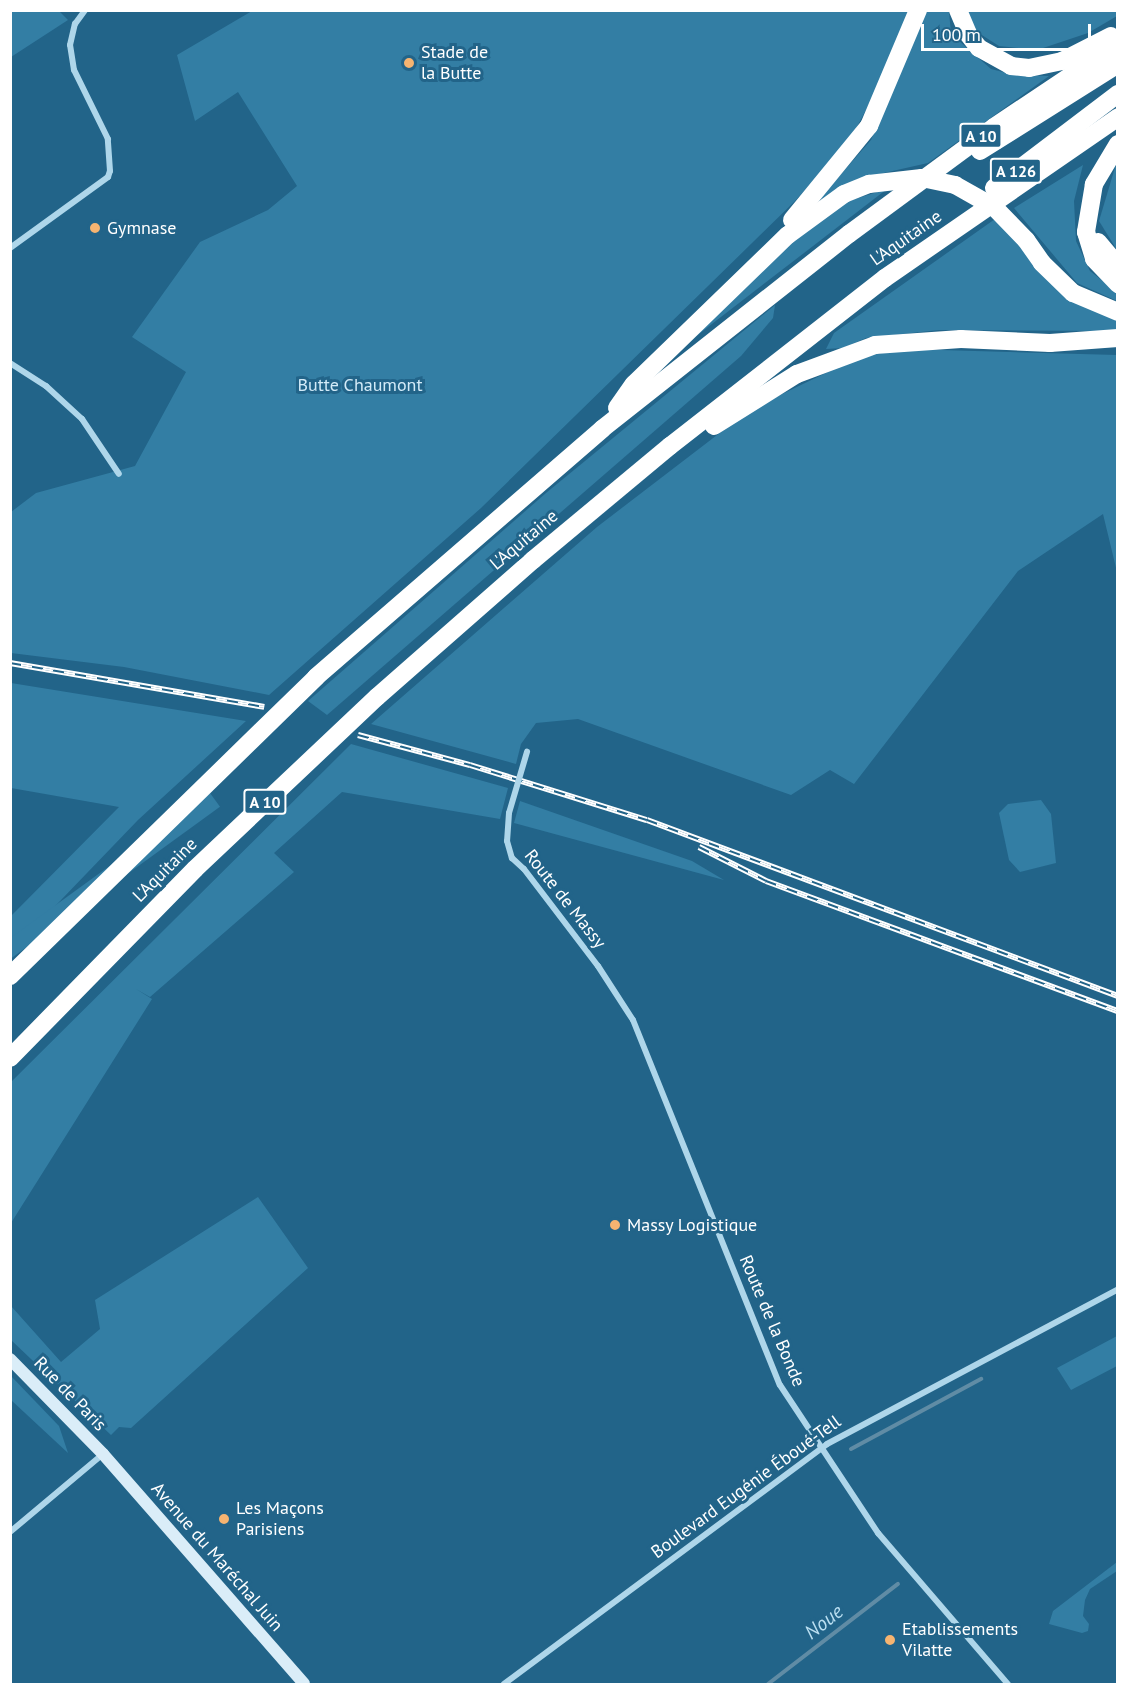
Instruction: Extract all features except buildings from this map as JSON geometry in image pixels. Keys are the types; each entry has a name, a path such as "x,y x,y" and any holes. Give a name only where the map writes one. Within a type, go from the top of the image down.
{"highway":[{"path":"768,254 869,126 918,10"},
{"path":"958,10 968,34 979,48 1011,66 1029,68 1062,61 1118,32"},
{"name":"L'Aquitaine","path":"10,976 316,677 602,429 849,234 994,127 1118,44"},
{"name":"A 126","path":"849,234 1118,63"},
{"name":"A 126","path":"918,254 955,219 1118,94"},
{"name":"L'Aquitaine","path":"10,1058 195,869 369,705 473,612 670,446 918,254 1118,117"},
{"path":"1118,144 1094,184 1087,217 1088,245 1104,274 1118,285"},
{"path":"602,429 634,384 768,254 819,210 869,184 912,178 955,185 994,207 1026,240 1042,263 1073,293 1118,312"},
{"path":"1087,217 1100,248 1118,266"},
{"path":"1050,343 1118,338"},
{"path":"670,446 701,436 756,397 797,374 875,345 961,339 1050,343 1118,350"}],"street":[{"path":"10,248 108,177 110,171 108,140 74,70 70,45 75,24 85,10"},
{"path":"10,363 46,386 82,419 119,474"},
{"name":"Route de Massy","path":"527,752 508,813 507,841 512,858 524,869 598,966 633,1020"},
{"name":"Route de la Bonde","path":"633,1020 780,1385 819,1449 878,1533 1008,1684"},
{"name":"Boulevard Eugénie Éboué-Tell","path":"504,1684 819,1449 1118,1289"},
{"name":"Rue de Paris","path":"10,1359 103,1454"},
{"path":"10,1532 103,1454"},
{"name":"Avenue du Maréchal Juin","path":"103,1454 304,1684"}],"green space":[{"path":"11,10 59,11 68,20 11,57"},
{"name":"Butte Chaumont","path":"252,11 911,11 876,91 850,140 795,201 481,508 269,695 124,667 11,653 11,512 36,493 135,466 186,372 132,337 200,242 268,210 297,186 238,92 195,121 177,55"},
{"path":"925,11 949,11 951,34 991,69 1015,75 1049,76 928,163 857,179 822,201 820,198 871,140"},
{"path":"966,11 1117,11 1117,16 1088,33 1037,50 999,46 963,23"},
{"path":"1117,161 1117,250 1099,221"},
{"path":"1083,165 1074,201 1076,241 1090,271 1117,292 1117,301 1077,283 1014,208"},
{"path":"887,189 695,337 766,263 842,203"},
{"path":"995,219 1117,320 1117,331 939,330 866,338 843,348 826,349 834,333"},
{"path":"775,305 773,318 741,356 327,715 308,701 546,493"},
{"path":"906,349 1117,355 1117,572 1103,514 1018,571 854,784 830,770 791,795 578,719 536,723 521,744 516,764 371,724 597,527 751,409 859,357"},
{"path":"11,683 246,721 138,820 11,952 11,916 119,807 11,788"},
{"path":"351,744 508,788 500,819 342,792 274,853 294,872 150,997 136,989 152,999 11,1223 11,1082"},
{"path":"210,793 220,807 10,959 10,938"},
{"path":"1041,800 1051,814 1056,863 1020,872 1009,860 999,813 1008,804"},
{"path":"520,801 692,861 724,880 514,823"},
{"path":"258,1197 308,1268 131,1428 119,1427 111,1435 11,1340 11,1306 61,1362 100,1329 95,1300"},
{"path":"1117,1336 1117,1366 1071,1390 1057,1368"},
{"path":"10,1375 59,1426 68,1453 11,1400"},
{"path":"1117,1562 1117,1571 1090,1589 1085,1600 1083,1616 1089,1624 1088,1631 1082,1633 1049,1624 1053,1611"}],"waterway":[{"name":"Noue","path":"851,1449 981,1379"},
{"name":"Noue","path":"768,1684 898,1584"}],"railway":[{"path":"10,663 264,707"},
{"path":"358,735 470,765 647,820 1118,996"},
{"path":"699,847 766,881 1118,1011"}],"place":[{"name":"Stade de la Butte","path":"409,63"},
{"name":"Gymnase","path":"95,228"},
{"name":"Massy Logistique","path":"615,1225"},
{"name":"Les Maçons Parisiens","path":"224,1519"},
{"name":"Etablissements Vilatte","path":"890,1640"}]}
